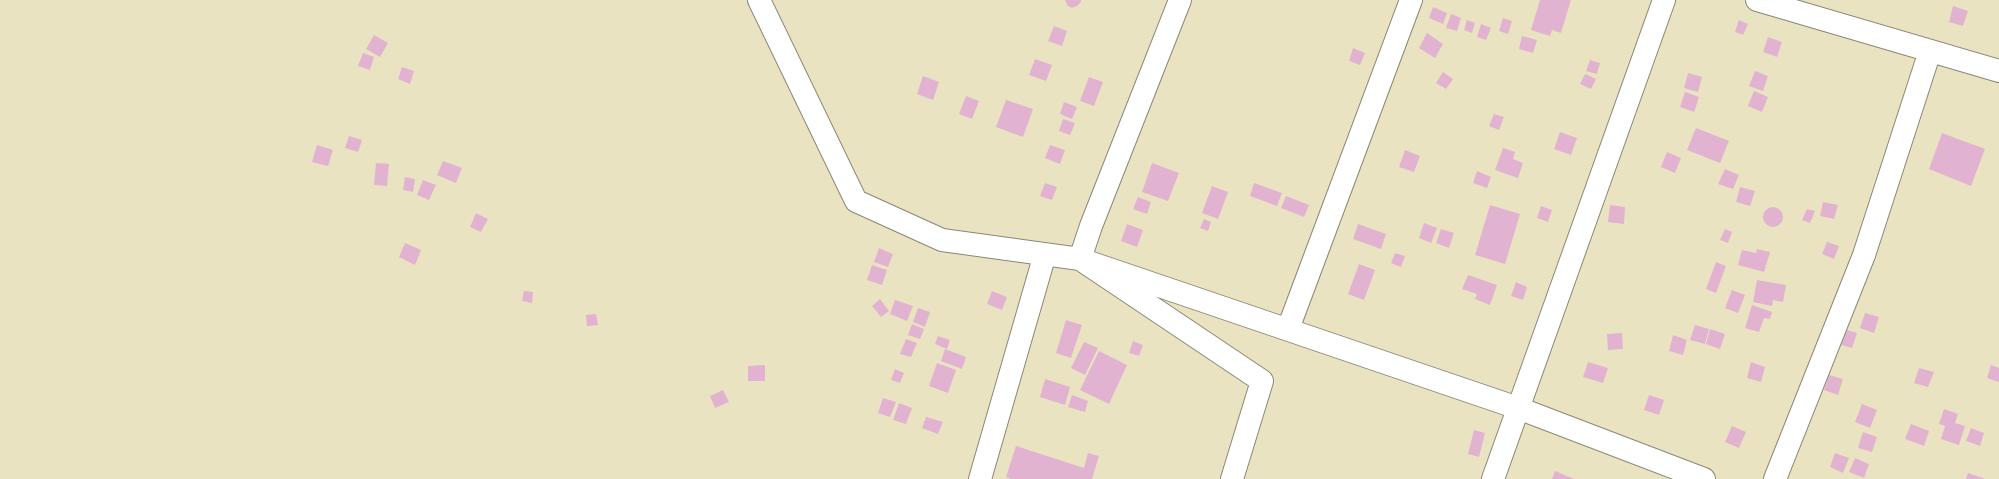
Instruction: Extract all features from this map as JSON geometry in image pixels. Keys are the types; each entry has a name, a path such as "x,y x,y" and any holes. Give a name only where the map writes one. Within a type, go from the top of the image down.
{"street":[{"path":"759,0 856,201 942,240 1080,260 1288,329 1518,408 1704,479"},
{"path":"1080,260 1091,226 1180,0"},
{"path":"1288,329 1411,0"},
{"path":"1493,479 1664,0"},
{"path":"1757,0 1999,71"},
{"path":"1775,479 1864,255 1930,51"},
{"path":"980,479 1045,254"},
{"path":"1080,260 1262,381 1232,479"}],"building":[{"path":"1065,0 1081,0 1081,2 1072,8 1068,6"},
{"path":"1540,0 1571,0 1561,33 1552,30 1550,36 1531,30"},
{"path":"1953,6 1968,11 1963,26 1949,22"},
{"path":"1433,7 1447,13 1443,24 1429,18"},
{"path":"1451,14 1461,18 1457,31 1446,28"},
{"path":"1503,18 1512,21 1508,34 1499,31"},
{"path":"1467,20 1475,23 1472,33 1464,30"},
{"path":"1739,20 1748,24 1743,35 1735,32"},
{"path":"1481,24 1491,28 1486,40 1477,37"},
{"path":"1054,26 1067,31 1062,46 1048,41"},
{"path":"1427,33 1443,44 1435,58 1419,48"},
{"path":"374,35 388,43 380,57 366,49"},
{"path":"1522,36 1537,40 1533,53 1519,49"},
{"path":"1768,37 1782,42 1777,57 1763,52"},
{"path":"1353,48 1365,53 1360,65 1349,61"},
{"path":"363,53 374,57 370,70 358,66"},
{"path":"1035,59 1052,65 1046,81 1029,75"},
{"path":"1590,60 1600,63 1597,74 1586,71"},
{"path":"402,67 414,71 410,84 398,79"},
{"path":"1755,71 1768,76 1763,91 1749,86"},
{"path":"1443,72 1453,79 1446,89 1436,83"},
{"path":"1688,73 1702,77 1698,92 1684,88"},
{"path":"1585,74 1596,79 1591,89 1580,84"},
{"path":"923,76 939,82 933,100 917,94"},
{"path":"1089,77 1103,82 1094,106 1080,101"},
{"path":"1754,91 1768,97 1762,112 1748,106"},
{"path":"1685,92 1699,97 1694,112 1680,107"},
{"path":"966,96 979,101 972,119 959,114"},
{"path":"1006,100 1033,109 1023,137 996,127"},
{"path":"1064,102 1077,107 1072,119 1060,114"},
{"path":"1494,114 1504,117 1499,130 1489,126"},
{"path":"1063,119 1075,123 1070,135 1059,131"},
{"path":"1696,128 1729,141 1720,163 1687,150"},
{"path":"1560,132 1577,138 1571,155 1554,149"},
{"path":"1942,133 1985,149 1971,186 1929,169"},
{"path":"349,136 362,140 358,152 345,148"},
{"path":"317,145 333,150 328,166 312,162"},
{"path":"1050,145 1065,150 1060,164 1045,158"},
{"path":"1503,148 1515,152 1513,159 1523,163 1518,178 1495,170"},
{"path":"1405,150 1420,156 1414,172 1399,167"},
{"path":"1667,152 1681,158 1675,173 1661,167"},
{"path":"443,161 462,168 456,183 437,175"},
{"path":"376,163 389,164 387,186 374,185"},
{"path":"1152,163 1179,173 1168,201 1142,192"},
{"path":"1725,169 1739,175 1733,189 1718,184"},
{"path":"1477,171 1491,177 1487,188 1473,183"},
{"path":"405,177 415,179 413,192 403,190"},
{"path":"423,180 436,185 429,200 417,195"},
{"path":"1045,183 1057,187 1052,200 1040,196"},
{"path":"1254,183 1282,193 1277,206 1250,196"},
{"path":"1212,186 1228,192 1218,219 1202,213"},
{"path":"1740,187 1755,191 1750,206 1736,202"},
{"path":"1286,196 1309,205 1304,217 1281,208"},
{"path":"1138,197 1151,202 1147,214 1133,209"},
{"path":"1823,202 1838,205 1834,219 1820,216"},
{"path":"1490,205 1520,214 1505,264 1475,255"},
{"path":"1610,205 1625,207 1624,224 1608,222"},
{"path":"1541,206 1552,210 1548,222 1537,218"},
{"path":"1769,207 1777,207 1783,213 1783,221 1777,227 1769,227 1763,221 1763,213"},
{"path":"1807,209 1815,211 1810,223 1802,220"},
{"path":"476,213 488,219 481,232 470,227"},
{"path":"1204,219 1211,222 1208,231 1200,228"},
{"path":"1424,223 1437,228 1431,243 1419,238"},
{"path":"1127,224 1143,230 1137,247 1121,241"},
{"path":"1358,224 1386,234 1381,249 1353,239"},
{"path":"1441,229 1454,233 1449,248 1436,243"},
{"path":"1725,229 1732,232 1728,243 1720,240"},
{"path":"1827,242 1839,246 1834,259 1822,254"},
{"path":"405,243 421,250 415,265 399,257"},
{"path":"879,248 893,254 888,267 874,262"},
{"path":"1757,249 1770,252 1764,272 1738,265 1742,250 1756,253"},
{"path":"1395,253 1405,256 1401,267 1391,263"},
{"path":"1716,262 1726,266 1716,293 1706,289"},
{"path":"1359,264 1375,270 1364,300 1348,294"},
{"path":"872,265 887,270 882,285 867,280"},
{"path":"1468,275 1497,285 1490,305 1475,299 1477,294 1462,289"},
{"path":"1757,280 1786,285 1783,302 1773,300 1772,306 1753,302"},
{"path":"1516,282 1527,287 1523,300 1511,296"},
{"path":"1732,290 1745,295 1738,313 1725,308"},
{"path":"524,291 533,292 532,303 522,301"},
{"path":"992,291 1007,297 1002,310 987,304"},
{"path":"880,299 889,311 881,317 872,306"},
{"path":"895,300 913,306 907,321 890,314"},
{"path":"1752,305 1772,312 1770,319 1764,318 1759,332 1745,328"},
{"path":"918,308 930,312 925,327 913,322"},
{"path":"1865,313 1879,317 1874,333 1860,328"},
{"path":"596,314 598,325 587,326 586,315"},
{"path":"1066,320 1082,325 1071,358 1056,353"},
{"path":"912,324 924,329 920,339 908,335"},
{"path":"1695,325 1709,329 1705,344 1690,340"},
{"path":"1710,329 1725,334 1720,349 1706,344"},
{"path":"1843,329 1857,333 1852,348 1838,344"},
{"path":"1622,333 1623,349 1608,350 1607,334"},
{"path":"1673,335 1687,340 1683,355 1669,351"},
{"path":"938,336 950,340 947,349 935,344"},
{"path":"906,339 917,343 911,357 900,354"},
{"path":"1133,341 1143,345 1139,356 1129,353"},
{"path":"1084,342 1098,348 1085,375 1071,368"},
{"path":"945,349 966,357 962,369 941,361"},
{"path":"1099,351 1127,365 1109,404 1080,390"},
{"path":"1588,362 1608,368 1603,383 1583,377"},
{"path":"1751,362 1765,367 1761,382 1747,378"},
{"path":"937,363 956,370 948,393 929,386"},
{"path":"765,365 765,381 748,381 748,366"},
{"path":"1991,365 1999,368 1999,382 1987,378"},
{"path":"1919,368 1934,372 1928,387 1914,383"},
{"path":"895,369 904,373 900,383 891,380"},
{"path":"1829,375 1843,379 1838,395 1824,390"},
{"path":"1045,379 1070,387 1065,405 1040,397"},
{"path":"723,390 729,402 715,408 710,396"},
{"path":"1072,395 1088,401 1085,412 1068,407"},
{"path":"1649,395 1664,400 1659,415 1644,410"},
{"path":"883,398 896,402 890,417 878,413"},
{"path":"899,403 912,408 906,424 893,420"},
{"path":"1862,404 1877,410 1870,428 1855,422"},
{"path":"1944,409 1958,414 1955,423 1965,426 1959,445 1941,439 1945,426 1939,424"},
{"path":"926,417 943,422 938,434 922,428"},
{"path":"1911,424 1929,431 1924,446 1905,439"},
{"path":"1732,426 1746,432 1739,448 1725,442"},
{"path":"1971,428 1984,433 1980,446 1966,441"},
{"path":"1474,430 1485,433 1479,457 1468,454"},
{"path":"1863,432 1877,437 1872,452 1858,448"},
{"path":"1016,446 1084,468 1088,453 1099,456 1092,479 1011,479 1006,477"},
{"path":"1835,453 1849,458 1843,473 1830,467"},
{"path":"1855,458 1869,464 1864,478 1849,472"},
{"path":"1555,471 1574,479 1552,479"},
{"path":"1968,473 1985,479 1966,479"}]}
